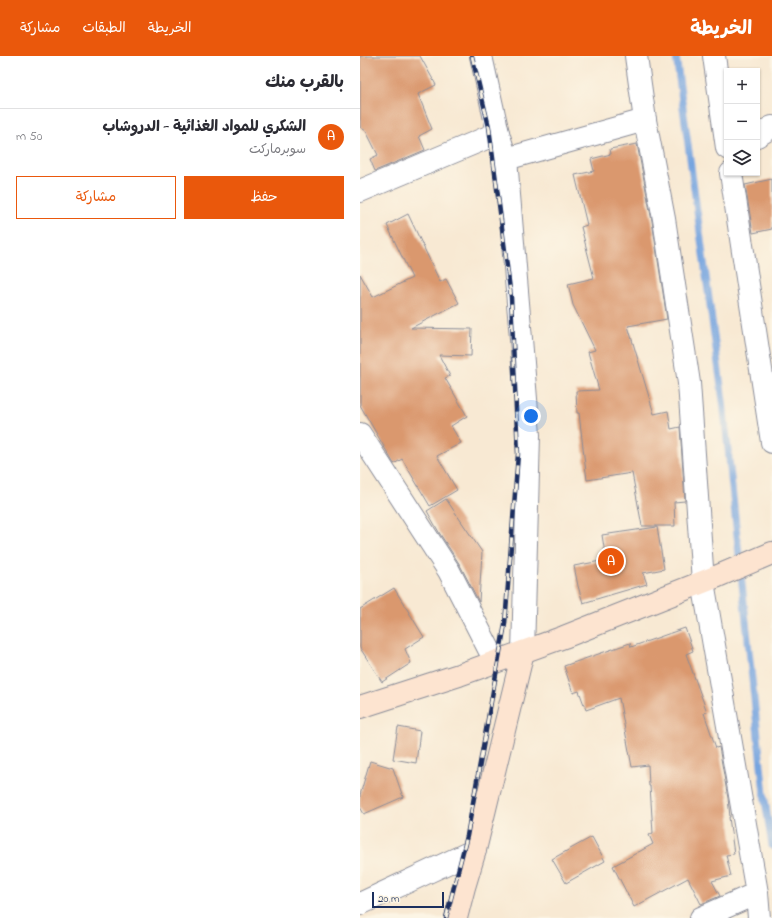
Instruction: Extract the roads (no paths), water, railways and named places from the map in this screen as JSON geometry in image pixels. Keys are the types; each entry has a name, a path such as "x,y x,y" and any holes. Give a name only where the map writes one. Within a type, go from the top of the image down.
{"street":[{"path":"456,918 475,850 523,652 529,436 506,159 498,132 481,56"},
{"path":"636,56 645,120 664,219 688,383 711,579 757,893 759,918"},
{"path":"714,56 726,140"},
{"path":"506,159 645,120"},
{"path":"760,134 772,127"},
{"path":"360,191 498,132"},
{"path":"731,176 772,442"},
{"path":"360,434 448,571 495,661"},
{"path":"360,707 459,675 523,652 711,579 772,553"},
{"path":"360,904 475,850"},
{"path":"701,918 757,893"}],"waterway":[{"path":"676,56 723,401 764,794 772,846"}],"railway":[{"path":"446,918 467,836 505,624 518,454 511,297 489,127 472,56"}],"place":[{"name":"الشكري للمواد الغذائية - الدروشاب","path":"611,561"}]}
